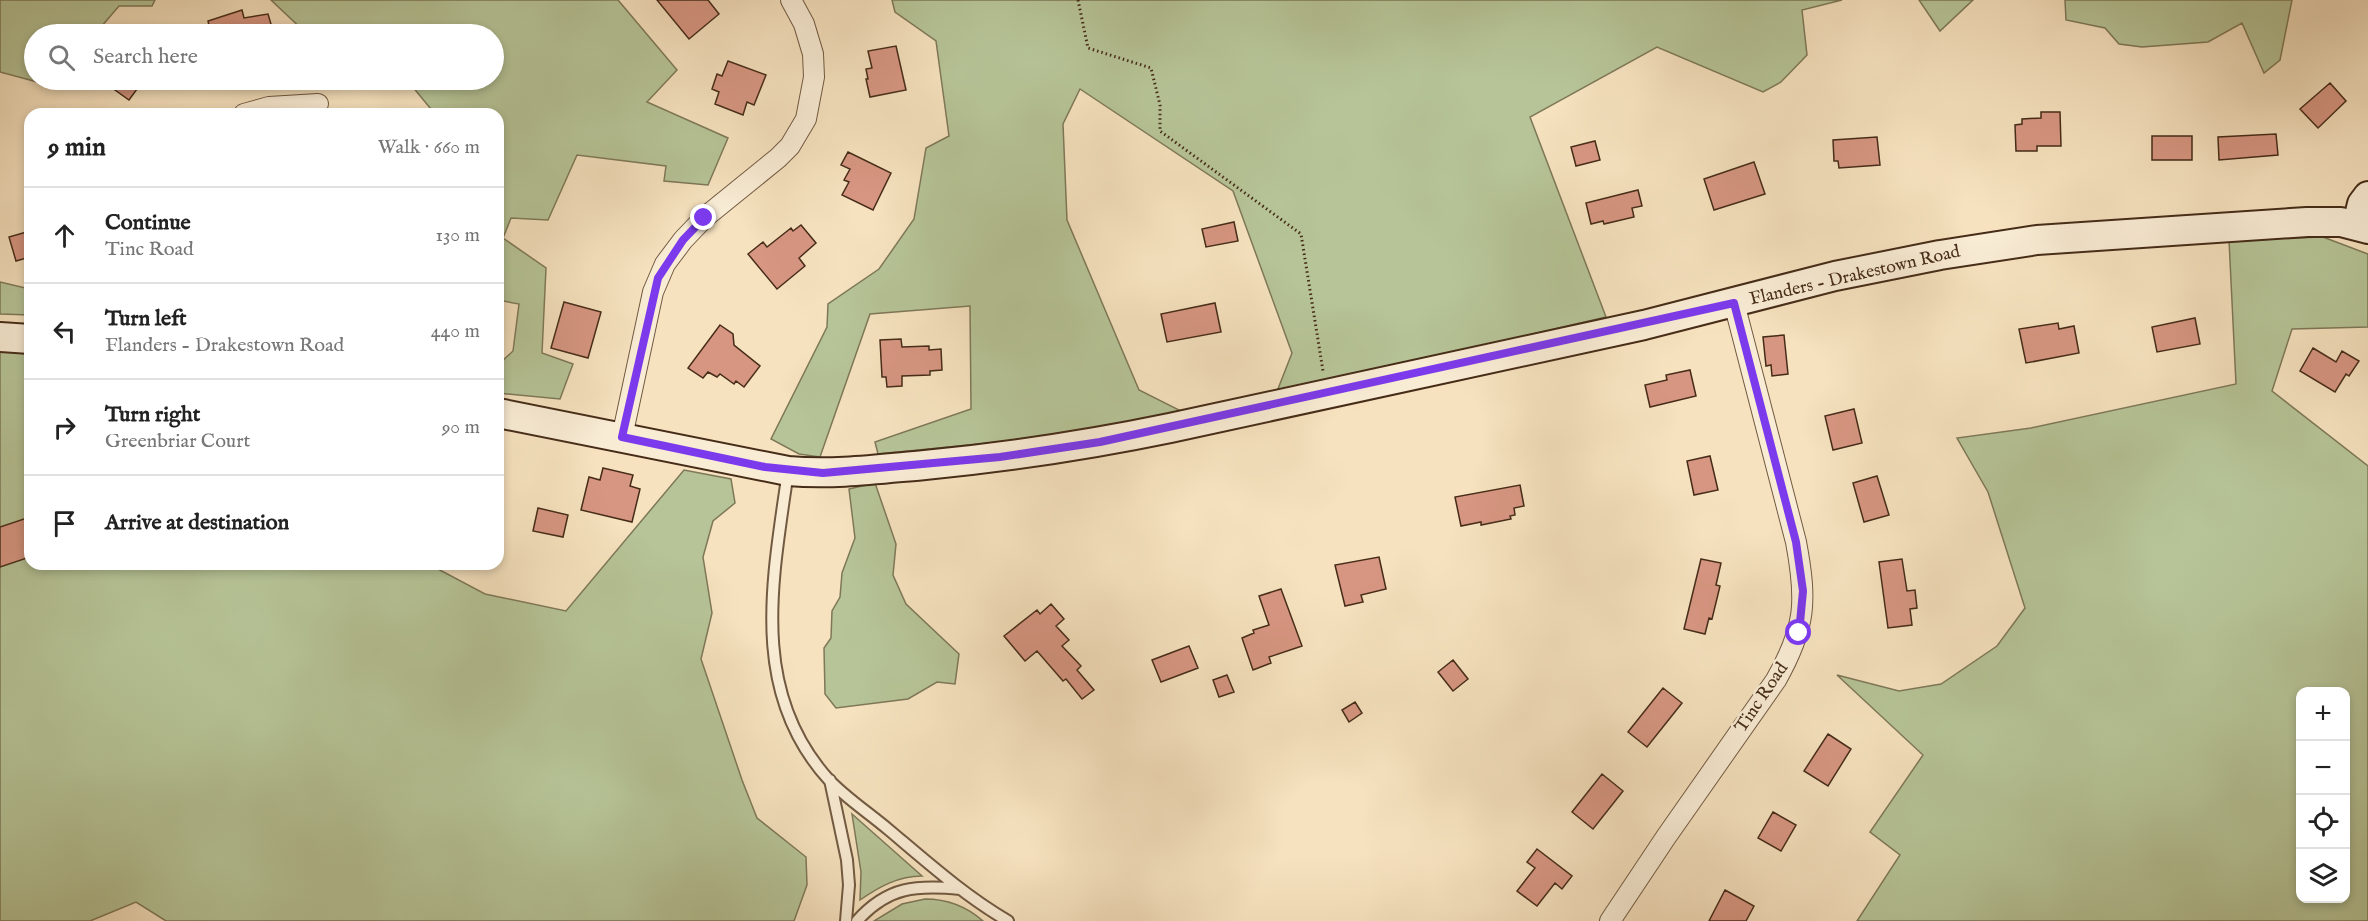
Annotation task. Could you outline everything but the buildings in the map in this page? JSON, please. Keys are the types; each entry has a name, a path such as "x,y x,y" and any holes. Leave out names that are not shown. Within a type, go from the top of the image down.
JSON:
{"street":[{"path":"622,437 653,292 665,264 704,218 790,146 806,119 814,77 813,54 804,24 791,0"},
{"path":"265,108 318,104"},
{"path":"2363,227 2362,204 2368,196"},
{"name":"Flanders - Drakestown Road","path":"504,414 788,471 836,472 1043,452 1327,394 1734,303 1863,270 1940,255 2037,240 2307,222 2334,221 2363,227"},
{"name":"Tinc Road","path":"1610,921 1776,680 1791,654 1802,619 1802,578 1796,542 1734,303"},
{"path":"0,337 24,339"}],"lane":[{"path":"788,471 772,588 772,624 776,675 791,724 799,740 830,780 961,889 1002,919"},
{"path":"830,780 847,860 849,885 846,921"},
{"path":"857,921 879,901 896,892 929,886 961,889"}],"path":[{"path":"1078,0 1088,48 1151,68 1160,105 1160,131 1301,234 1327,394"}],"green space":[{"path":"0,0 155,0 152,6 119,6 104,24 24,24 24,78 0,72"},
{"path":"271,0 618,0 677,70 647,102 728,138 708,185 664,181 666,166 577,155 548,220 511,218 504,236 504,108 430,108 415,90 504,90 504,24 296,24"},
{"path":"892,0 1842,0 1802,10 1807,55 1781,82 1763,92 1657,47 1530,117 1606,317 1276,394 1292,353 1233,191 1080,89 1063,124 1067,220 1139,390 1189,415 999,442 878,454 875,442 971,409 970,306 870,314 820,457 799,454 771,439 827,327 828,304 879,269 914,219 926,148 949,136 936,41 895,12"},
{"path":"1919,0 1973,0 1940,31"},
{"path":"2065,0 2292,0 2280,60 2264,73 2242,23 2208,42 2142,47 2119,44 2105,28 2066,20"},
{"path":"2323,237 2368,254 2368,327 2292,329 2272,391 2368,466 2368,921 1857,921 1900,855 1870,832 1923,755 1837,675 1899,691 1941,684 1997,646 2025,608 1988,492 1957,438 2031,428 2236,384 2229,240"},
{"path":"504,239 546,268 542,353 573,364 560,399 504,394 504,359 513,351 519,304 504,301"},
{"path":"0,282 24,288 24,315 0,314"},
{"path":"0,348 24,349 24,570 440,570 485,594 566,611 684,470 731,479 735,503 713,521 703,557 712,613 701,659 757,818 806,857 807,885 794,921 166,921 136,902 90,921 0,921"},
{"path":"875,483 896,544 893,575 906,604 959,654 955,684 937,682 908,699 836,708 825,694 824,648 831,638 832,611 840,597 842,573 855,538 849,489"},
{"path":"852,814 922,876 913,876 889,883 860,900 861,872"},
{"path":"925,899 956,904 983,921 874,921 902,904"}],"route":[{"path":"704,218 683,240 665,264 658,278 622,437 788,471 823,473 868,470 1043,452 1100,442 1734,303 1796,542 1803,591 1803,612 1799,633"}]}
